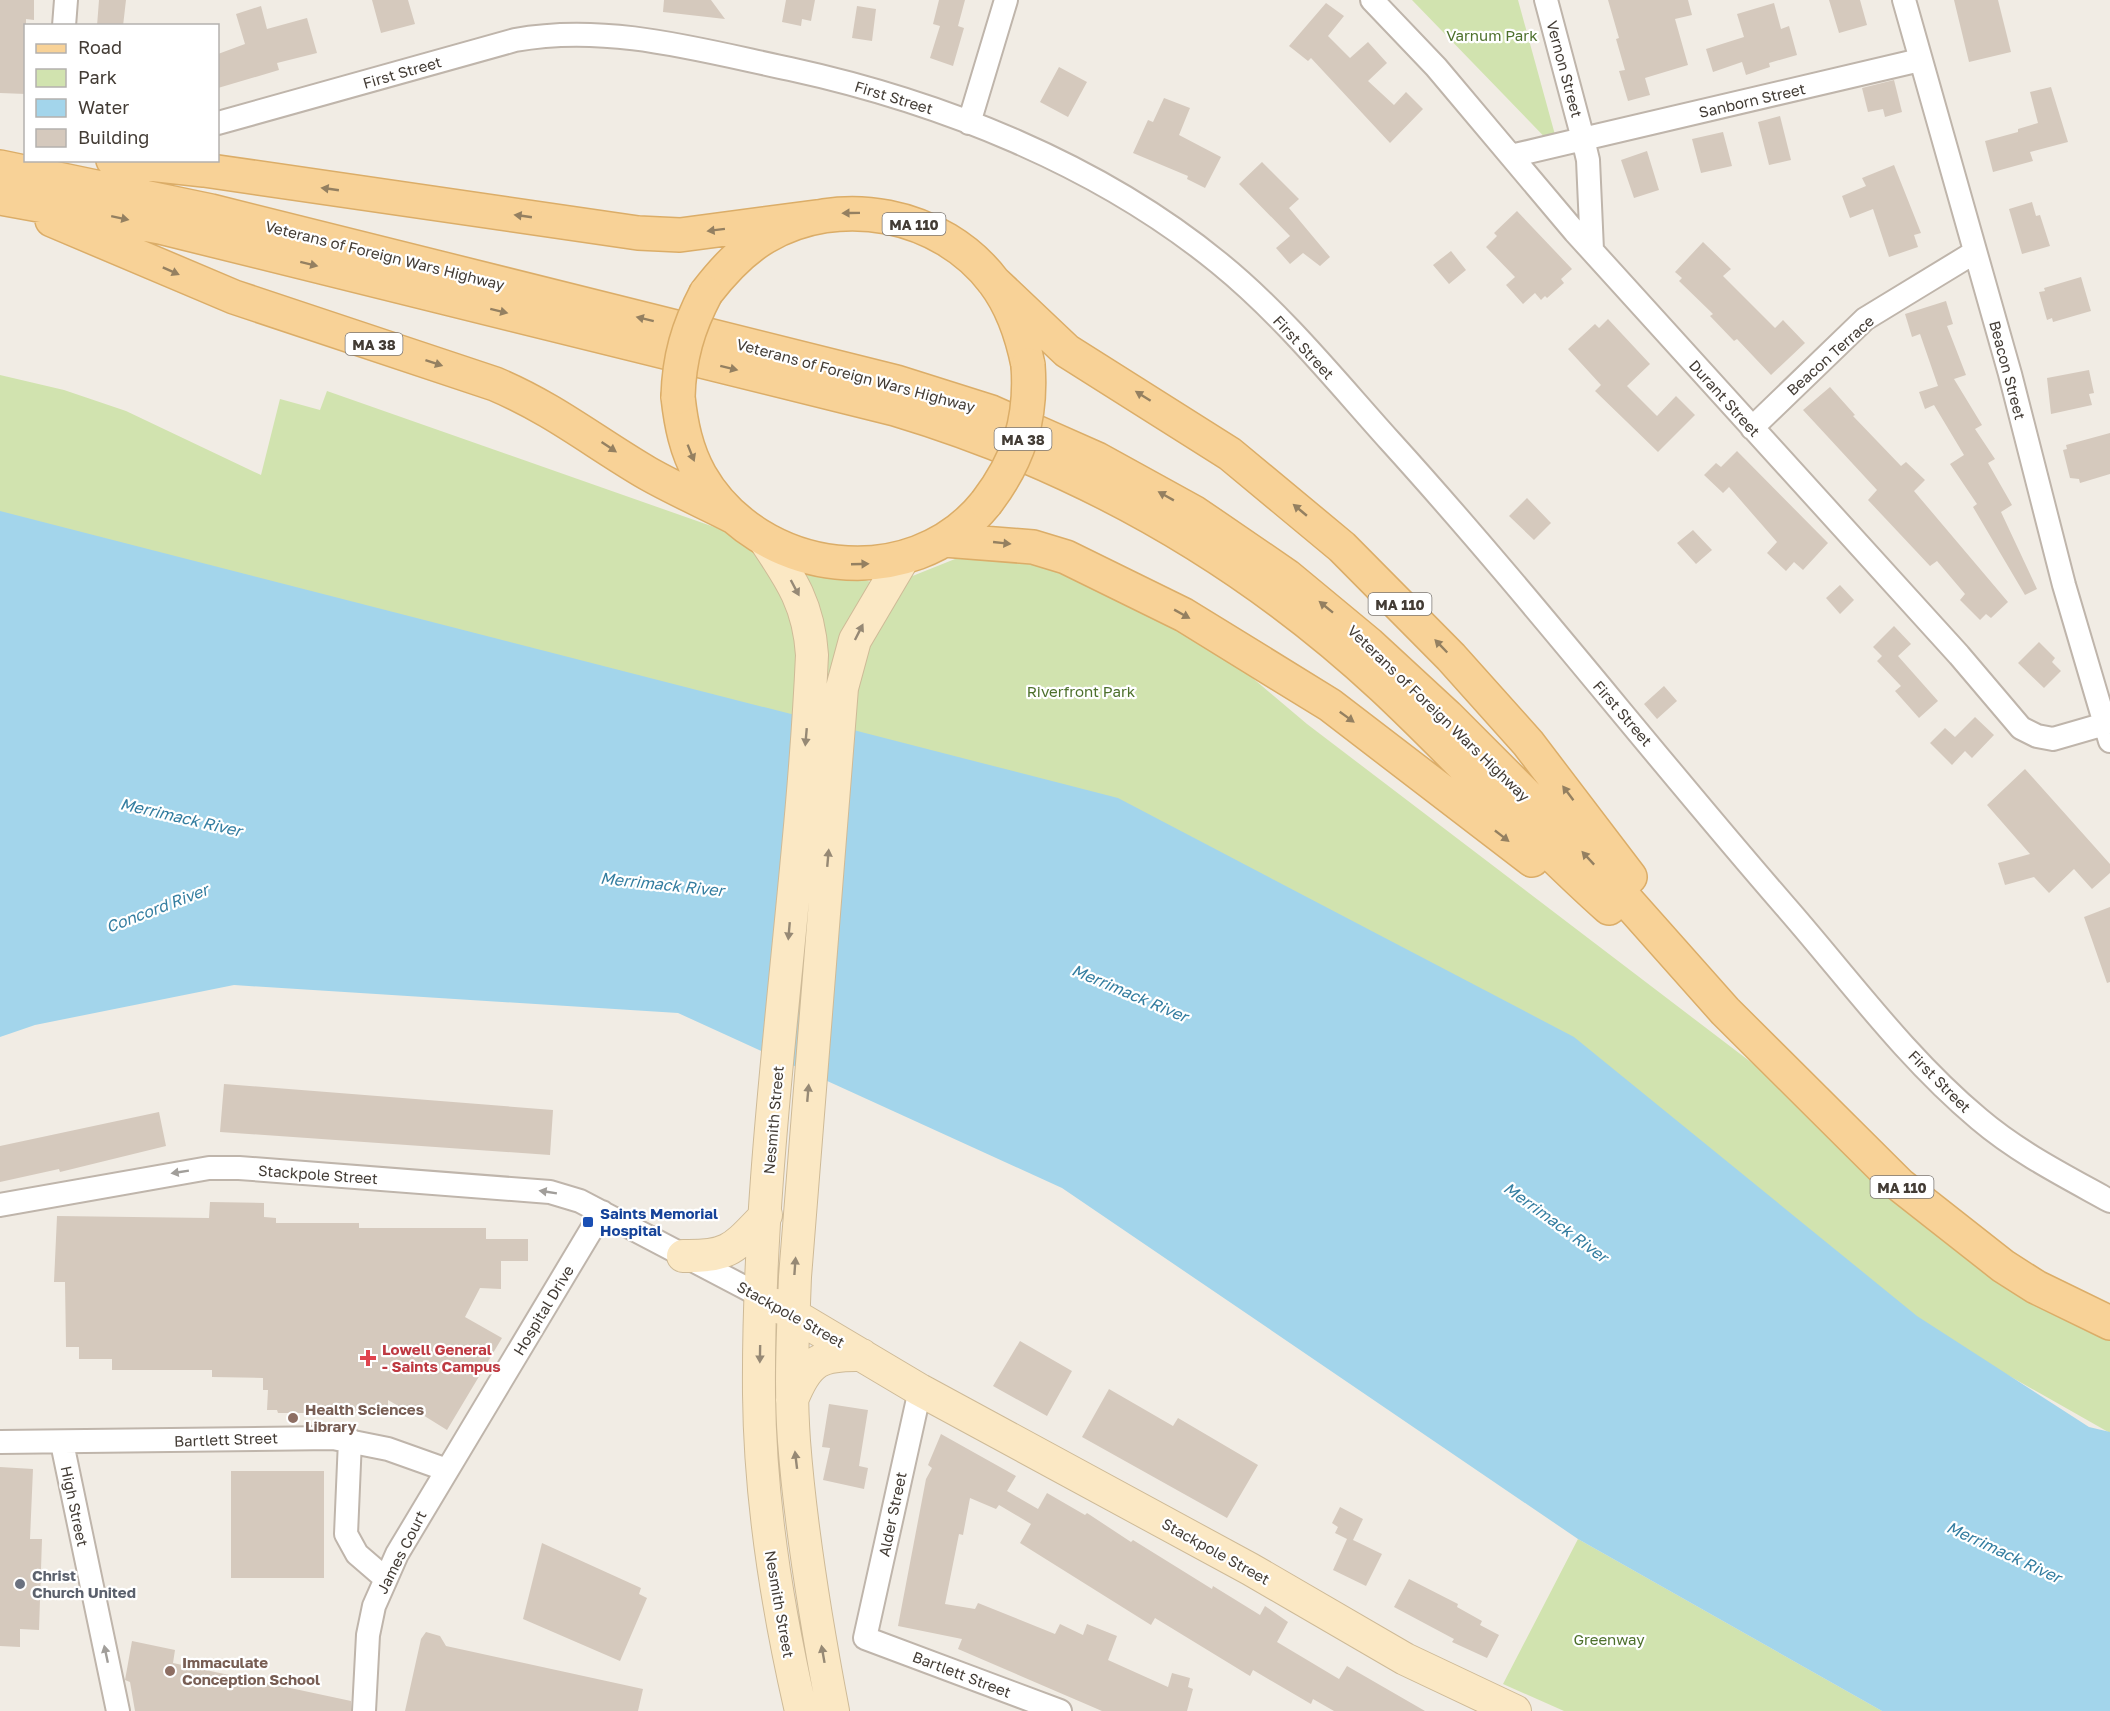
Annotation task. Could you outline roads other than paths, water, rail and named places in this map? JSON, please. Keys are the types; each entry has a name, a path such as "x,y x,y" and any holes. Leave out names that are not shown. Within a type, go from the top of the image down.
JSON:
{"main road":[{"path":"0,154 24,156"},
{"path":"131,162 204,170 638,233 680,235 816,217"},
{"name":"Veterans of Foreign Wars Highway","path":"0,167 211,211 896,382 991,412 1097,459 1194,513 1242,544 1369,644 1447,716 1589,858 1725,1011 1834,1122 1932,1212 1995,1260 2036,1287 2110,1323"},
{"name":"Veterans of Foreign Wars Highway","path":"0,199 104,215 171,230 895,410 973,435 1048,465 1123,501 1212,552 1312,626 1382,687 1575,877 1725,1011"},
{"name":"MA 38","path":"0,199 234,297 495,384 526,397 577,426 646,472 734,517"},
{"name":"MA 110","path":"764,539 734,517 715,497 692,458 681,423 678,369 684,342 706,293 742,253 765,237 816,217 865,213 914,224 958,247 1067,351 1189,426 1272,487 1333,539 1414,618 1490,699 1566,790 1725,1011"},
{"name":"MA 38","path":"944,540 962,527 986,503 1003,481 1024,433 1030,390 1028,365 1016,321 993,281"},
{"path":"764,539 801,556 832,562 863,564 904,557"},
{"name":"Nesmith Street","path":"764,539 796,587 810,631 811,679 766,1215 761,1296 759,1396 766,1520 785,1639 801,1711"},
{"name":"MA 110","path":"904,557 944,540 1033,547 1066,557 1143,592 1233,643 1330,705 1390,749 1725,1011"},
{"path":"834,1711 804,1533 792,1400 803,1152 842,688 855,640 904,557"},
{"path":"683,1256 714,1256 724,1252 736,1245 766,1215"},
{"name":"Stackpole Street","path":"761,1296 920,1390 1250,1569 1405,1659 1515,1711"},
{"path":"792,1400 801,1377 809,1367 836,1354 862,1355"}],"street":[{"path":"64,24 66,0"},
{"path":"969,123 1006,0"},
{"name":"Durant Street","path":"1372,0 1436,67 1592,250 1959,655 2021,728 2037,736 2053,739 2108,732"},
{"name":"Vernon Street","path":"1545,0 1588,160 1592,250"},
{"name":"Beacon Street","path":"1904,0 2010,374 2064,585 2108,732"},
{"name":"First Street","path":"219,123 515,40 552,33 623,37 722,53 840,80 919,102 1029,148 1104,187 1191,243 1248,290 1288,329 1445,501 1651,744 1715,825 1920,1063 1979,1120 2014,1146 2036,1161 2110,1201"},
{"name":"Sanborn Street","path":"1583,139 1920,60"},
{"name":"Vernon Street","path":"1511,156 1583,139"},
{"name":"Beacon Terrace","path":"1752,428 1865,320 1975,252"},
{"name":"Stackpole Street","path":"0,1205 181,1172 238,1167 550,1191 580,1201 761,1296"},
{"name":"Hospital Drive","path":"447,1470 602,1212"},
{"name":"Alder Street","path":"865,1638 920,1390"},
{"name":"Bartlett Street","path":"0,1442 62,1443 294,1437 350,1440 388,1449 447,1470"},
{"path":"350,1440 346,1534 357,1554 386,1579"},
{"name":"High Street","path":"62,1443 118,1711"},
{"name":"James Court","path":"364,1711 369,1635 374,1606 397,1554 447,1470"},
{"name":"Bartlett Street","path":"865,1638 1060,1711"}],"water":[{"path":"0,511 1118,798 1574,1037 1917,1316 2089,1427 2110,1432 2110,1711 1882,1711 1578,1539 1062,1188 678,1013 234,985 35,1025 0,1037"}],"place":[{"name":"Saints Memorial Hospital","path":"588,1222"},
{"name":"Lowell General - Saints Campus","path":"368,1358"},
{"name":"Health Sciences Library","path":"293,1418"},
{"name":"Christ Church United","path":"20,1584"},
{"name":"Immaculate Conception School","path":"170,1671"}],"park label":[{"name":"Varnum Park","path":"1492,35"},
{"name":"Riverfront Park","path":"1081,691"},
{"name":"Greenway","path":"1609,1639"}],"water label":[{"name":"Merrimack River","path":"181,817"},
{"name":"Merrimack River","path":"662,884"},
{"name":"Concord River","path":"157,908"},
{"name":"Merrimack River","path":"1130,993"},
{"name":"Merrimack River","path":"1556,1222"},
{"name":"Merrimack River","path":"2004,1552"}]}
